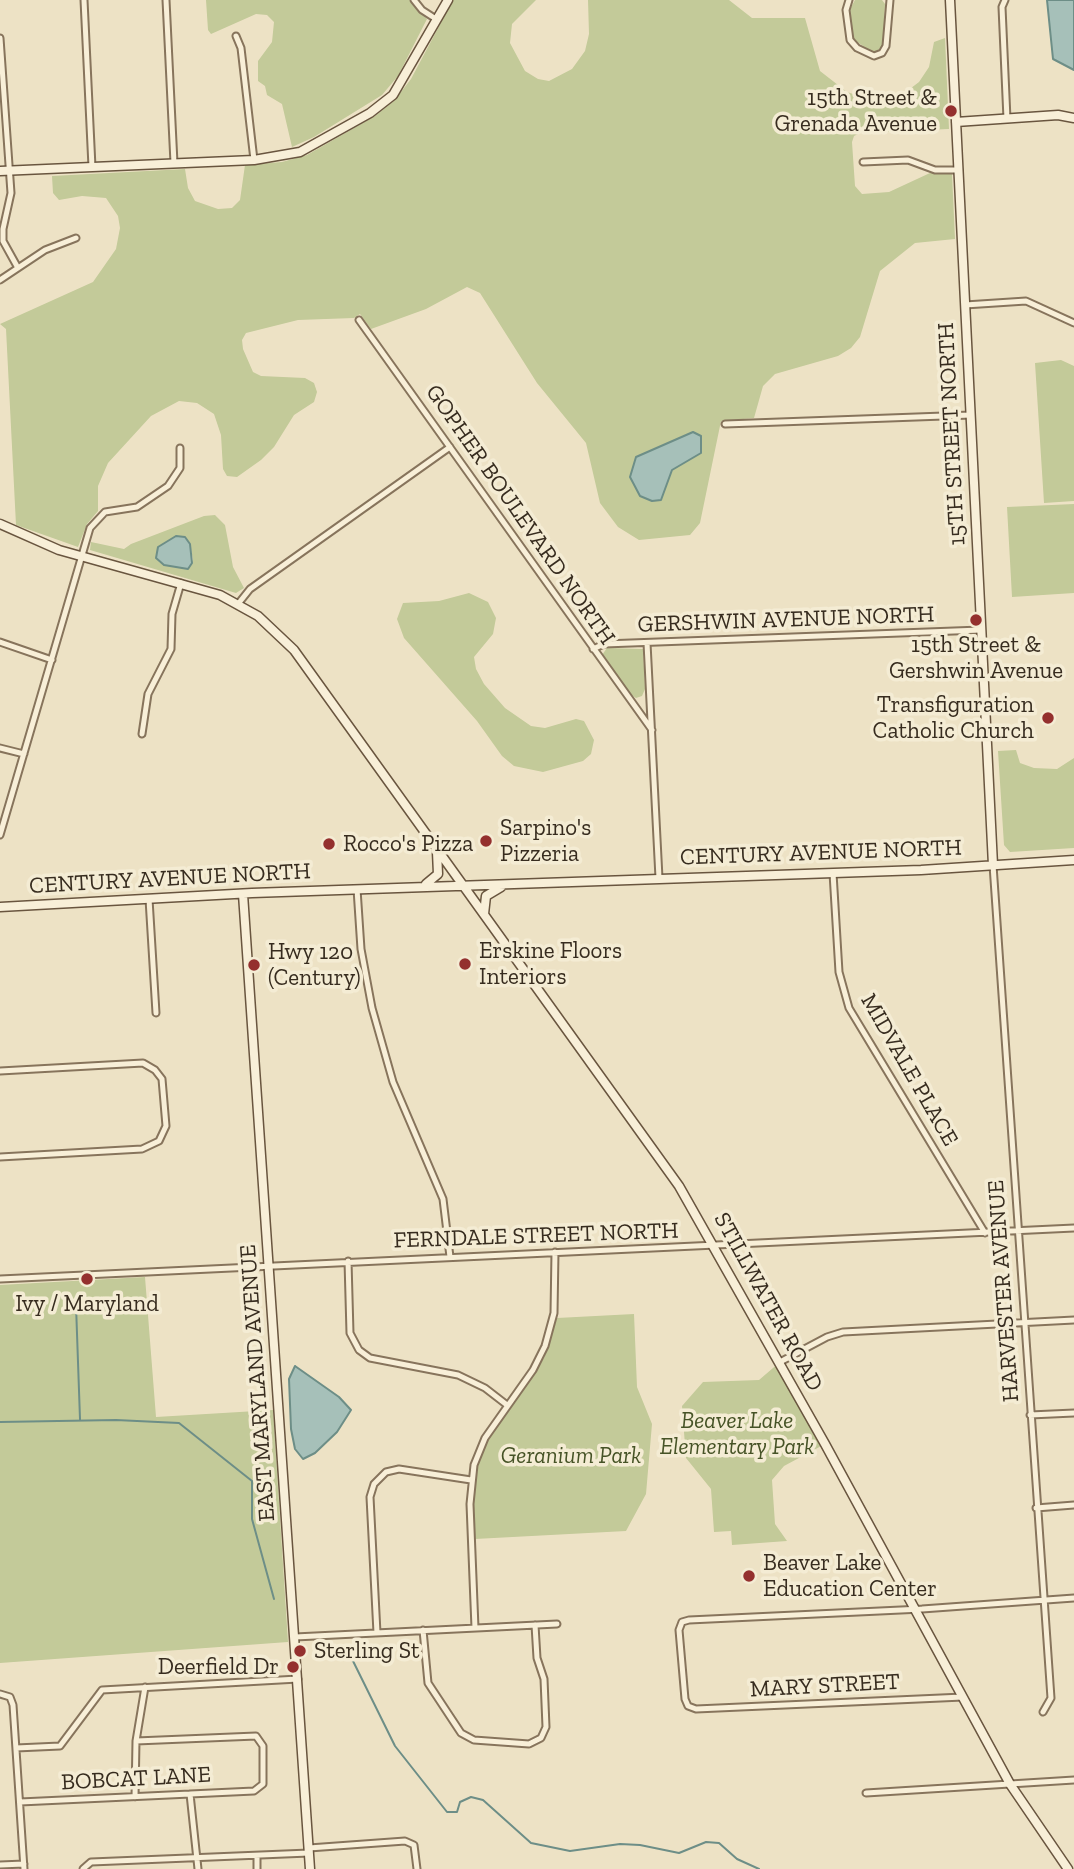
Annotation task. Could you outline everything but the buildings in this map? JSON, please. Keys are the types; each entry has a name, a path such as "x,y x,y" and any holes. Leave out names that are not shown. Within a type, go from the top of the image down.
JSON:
{"street":[{"path":"84,0 92,167"},
{"path":"166,0 174,163"},
{"path":"414,0 422,10 436,19"},
{"path":"5,171 254,160 284,157 306,150 379,108 404,81 448,0"},
{"path":"849,0 846,12 851,42 874,56 884,52 886,46 890,0"},
{"name":"15TH STREET NORTH","path":"950,0 993,865"},
{"path":"1005,0 1002,7 1007,119"},
{"path":"236,36 241,48 254,160"},
{"path":"0,38 5,171 11,201 3,229 3,241 18,268"},
{"path":"956,122 1058,115 1074,118"},
{"path":"863,162 908,160 935,170 959,170"},
{"path":"0,280 45,250 76,238"},
{"path":"965,305 1026,301 1074,323"},
{"name":"GOPHER BOULEVARD NORTH","path":"359,320 652,730"},
{"path":"725,424 971,415"},
{"path":"238,604 250,589 450,447"},
{"path":"0,835 89,530 99,516 112,510 139,506 172,482 180,466 180,448"},
{"name":"STILLWATER ROAD","path":"0,524 36,542 181,583 238,604 268,624 294,650 657,1153 715,1245 1010,1784 1068,1869"},
{"path":"142,734 145,706 171,649 172,614 181,583"},
{"name":"GERSHWIN AVENUE NORTH","path":"593,649 603,645 981,630"},
{"path":"0,642 52,660"},
{"path":"647,643 659,878"},
{"path":"0,748 24,754"},
{"path":"419,887 432,882 438,875 436,849"},
{"name":"CENTURY AVENUE NORTH","path":"0,906 1074,860"},
{"name":"HARVESTER AVENUE","path":"993,865 1051,1698 1043,1712"},
{"name":"MIDVALE PLACE","path":"833,872 839,972 849,1008 985,1233"},
{"path":"485,917 487,895 510,883"},
{"path":"357,890 362,953 375,1021 397,1093 443,1199 450,1257"},
{"name":"EAST MARYLAND AVENUE","path":"243,894 310,1869"},
{"path":"149,899 156,1013"},
{"path":"0,1071 136,1062 149,1066 162,1079 166,1126 159,1141 142,1149 0,1157"},
{"name":"FERNDALE STREET NORTH","path":"0,1279 1074,1228"},
{"path":"475,1628 471,1480 485,1438 533,1370 547,1340 555,1299 555,1252"},
{"path":"348,1261 350,1333 359,1350 370,1357 458,1375 485,1388 507,1405"},
{"path":"780,1362 827,1337 843,1332 1074,1320"},
{"path":"1030,1415 1074,1413"},
{"path":"377,1633 370,1497 377,1478 393,1470 471,1480"},
{"path":"1036,1508 1074,1505"},
{"path":"915,1609 1074,1598"},
{"name":"MARY STREET","path":"915,1609 682,1622 679,1630 685,1699 688,1706 696,1709 963,1697"},
{"path":"295,1637 557,1624"},
{"path":"423,1630 428,1683 461,1733 474,1740 529,1744 541,1738 546,1727 544,1679 537,1658 535,1625"},
{"path":"16,1748 60,1746 102,1690 298,1679"},
{"path":"135,1797 136,1741 145,1687"},
{"path":"0,1694 12,1700 24,1867 0,1866"},
{"name":"BOBCAT LANE","path":"20,1802 254,1791 261,1787 264,1781 263,1746 256,1736 136,1741"},
{"path":"866,1793 1074,1780"},
{"path":"190,1794 198,1869"},
{"path":"83,1869 91,1862 257,1856 405,1841 414,1845 417,1869"},
{"path":"257,1856 257,1869"},
{"path":"141,1860 141,1869"}],"green space":[{"path":"206,0 410,0 427,19 398,76 382,95 314,137 292,147 282,104 267,95 265,86 258,81 258,61 272,42 274,22 267,15 256,14 211,34 208,30"},
{"path":"453,0 536,0 512,24 510,43 525,71 538,79 549,81 572,69 585,51 589,34 588,0 729,0 752,18 805,18 820,71 847,92 881,103 894,101 919,82 929,67 934,42 945,38 949,129 860,133 854,136 852,142 855,186 862,194 889,192 930,173 952,174 955,239 915,243 880,271 860,337 851,348 838,356 775,374 763,386 754,418 721,421 700,523 690,535 639,540 618,527 600,503 586,443 537,383 480,293 467,287 426,309 371,329 360,314 354,318 298,320 246,333 242,340 243,349 253,372 261,376 305,378 314,383 317,392 314,402 294,415 274,447 261,460 237,477 227,476 223,469 221,435 214,414 197,403 179,401 151,416 108,463 98,486 98,511 87,524 78,547 16,525 6,329 0,324 93,282 116,249 120,228 118,216 106,198 82,196 59,200 53,193 52,176 185,169 188,188 195,201 218,209 232,208 240,200 245,165 282,162 307,155 375,116 394,101 411,79"},
{"path":"855,0 882,0 885,4 883,45 878,51 871,51 854,40 849,11"},
{"path":"1061,360 1074,366 1074,501 1044,503 1035,363"},
{"path":"1074,504 1074,593 1012,597 1007,507"},
{"path":"215,515 225,525 233,567 244,588 236,593 90,550 91,542 124,549 204,516","holes":["185,537 190,544 193,560 188,569 159,562 158,547 172,538"]},
{"path":"469,593 488,602 496,618 493,634 474,657 476,669 484,684 505,708 531,726 545,728 576,719 584,721 594,740 591,754 583,761 543,772 514,766 502,756 477,721 404,638 397,619 403,603 439,601"},
{"path":"607,648 643,649 645,689 642,696 636,698 630,694 602,655"},
{"path":"1016,750 1020,763 1034,768 1057,769 1074,758 1074,848 1010,852 1004,845 998,751"},
{"path":"145,1277 156,1417 273,1410 288,1642 0,1663 0,1285"},
{"name":"Geranium Park","path":"634,1314 637,1387 652,1424 646,1494 626,1531 475,1539 473,1481 487,1439 544,1358 557,1318"},
{"name":"Beaver Lake Elementary Park","path":"780,1362 825,1444 784,1466 772,1480 775,1524 787,1541 732,1545 731,1531 714,1532 711,1489 686,1458 682,1406 703,1382 759,1380"}],"water":[{"path":"1047,0 1074,0 1074,70 1053,59"},
{"path":"693,432 701,436 701,453 672,470 661,500 652,501 640,496 630,477 636,457"},
{"path":"176,536 185,537 190,544 192,563 188,569 164,565 156,558 158,547"},
{"path":"295,1366 339,1397 351,1410 337,1432 315,1453 303,1459 295,1449 291,1429 289,1379"}],"waterway":[{"path":"76,1305 80,1419"},
{"path":"0,1422 116,1420 179,1423 252,1481 252,1519 274,1599"},
{"path":"338,1649 353,1661 395,1746 447,1812 457,1812 460,1802 471,1797 483,1800 531,1843 570,1851 620,1844 679,1853 706,1842 719,1843 737,1859 759,1869"}],"place":[{"name":"15th Street & Grenada Avenue","path":"951,111"},
{"name":"15th Street & Gershwin Avenue","path":"976,620"},
{"name":"Transfiguration Catholic Church","path":"1048,718"},
{"name":"Sarpino's Pizzeria","path":"486,841"},
{"name":"Rocco's Pizza","path":"329,844"},
{"name":"Erskine Floors Interiors","path":"465,964"},
{"name":"Hwy 120 (Century)","path":"254,965"},
{"name":"Ivy / Maryland","path":"87,1279"},
{"name":"Beaver Lake Education Center","path":"749,1576"},
{"name":"Sterling St","path":"300,1651"},
{"name":"Deerfield Dr","path":"293,1667"}]}
